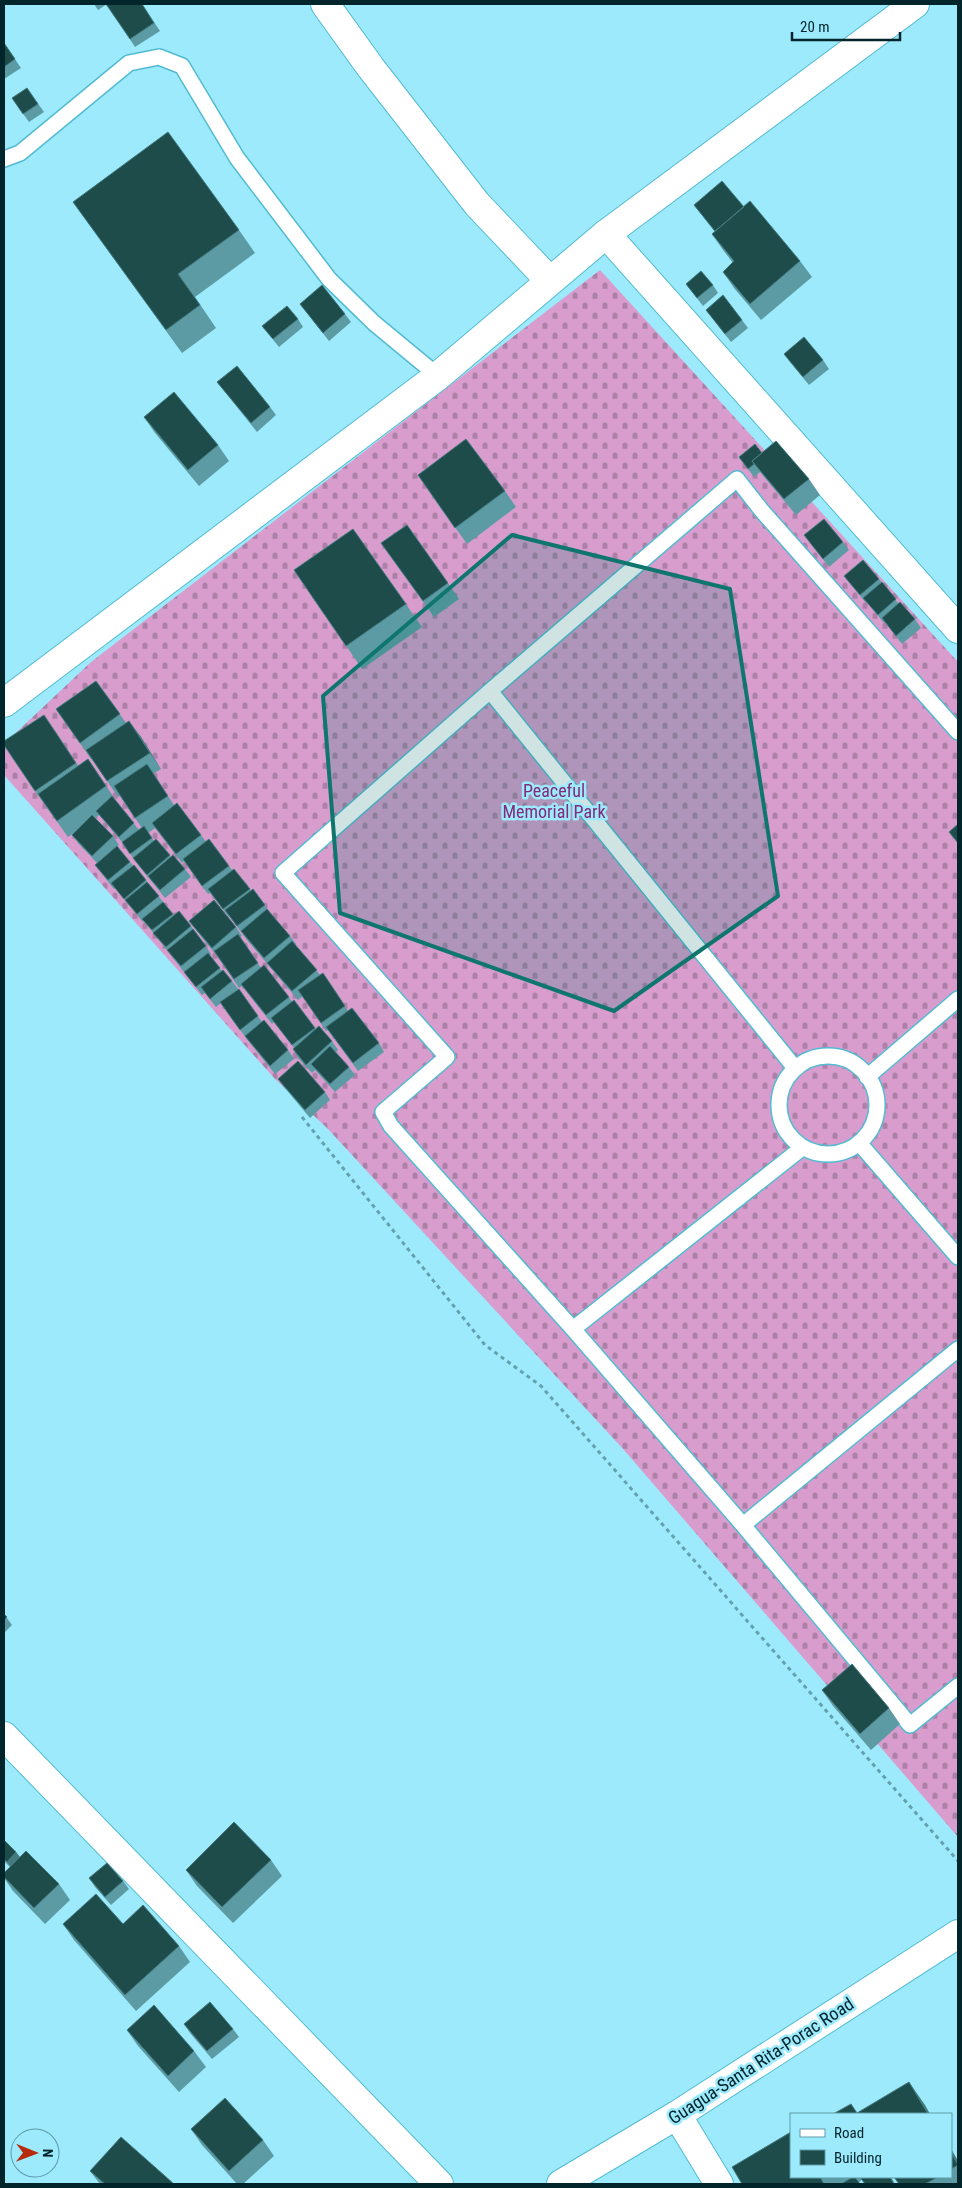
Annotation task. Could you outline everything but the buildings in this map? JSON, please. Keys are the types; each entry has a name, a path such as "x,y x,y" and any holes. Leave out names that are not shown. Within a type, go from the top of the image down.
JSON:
{"street":[{"path":"325,4 371,68 477,204 549,280"},
{"path":"4,703 438,376 549,280 606,234 914,4"},
{"path":"606,234 958,629"},
{"path":"4,1736 438,2184"},
{"name":"Guagua-Santa Rita-Porac Road","path":"560,2184 677,2115 958,1934"},
{"path":"677,2115 720,2184"}],"lane":[{"path":"4,159 20,153 129,63 158,57 182,66 237,158 329,279 374,323 438,376"},
{"path":"958,732 762,511 737,479 490,691 283,873 447,1057 383,1112 391,1126 573,1330 743,1525 910,1725 958,1686"},
{"path":"490,691 795,1068"},
{"path":"868,1077 958,999"},
{"path":"834,1055 845,1058 860,1067 868,1077 874,1086 878,1106 874,1123 860,1144 838,1154 818,1154 802,1148 794,1142 784,1128 780,1115 779,1098 784,1082 795,1068 816,1057 834,1055"},
{"path":"860,1144 958,1257"},
{"path":"573,1330 802,1148"},
{"path":"743,1525 958,1349"}],"path":[{"path":"302,1117 485,1345 541,1386 958,1861"}],"highlighted area":[{"path":"512,535 730,589 778,896 614,1011 340,913 323,696"}],"green space":[{"name":"Peaceful Memorial Park","path":"600,270 958,662 958,1837 624,1450 328,1129 275,1079 4,775 4,744 91,662"}]}
